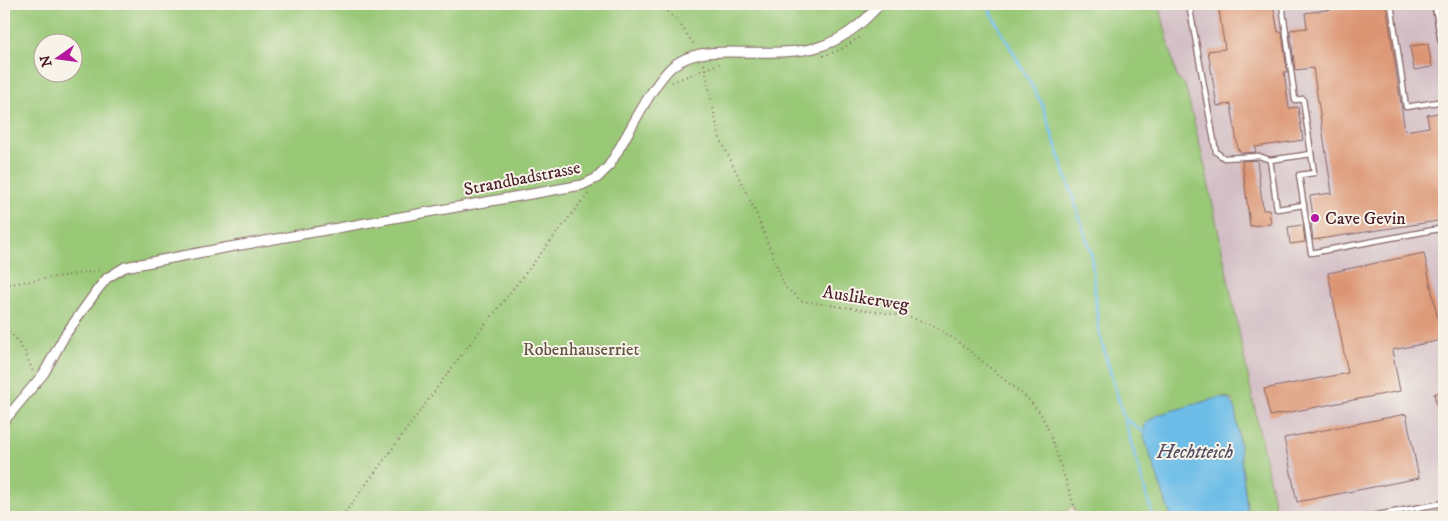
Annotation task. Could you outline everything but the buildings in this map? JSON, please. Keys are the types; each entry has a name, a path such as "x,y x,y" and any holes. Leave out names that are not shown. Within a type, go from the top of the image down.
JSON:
{"street":[{"name":"Strandbadstrasse","path":"4,421 35,384 98,289 107,278 125,267 582,185 597,178 611,162 667,72 682,60 699,53 790,52 821,48 848,35 880,4"},
{"path":"1438,4 1444,40"}],"lane":[{"path":"1189,4 1216,152 1224,158 1259,156 1270,160 1311,154"},
{"path":"1282,4 1295,100 1303,99 1314,173 1300,175 1311,253 1444,228"},
{"path":"1391,4 1406,108 1444,102"},
{"path":"1270,160 1277,209 1304,206"},
{"path":"1366,517 1444,503"}],"path":[{"path":"661,4 682,27 699,53"},
{"name":"Auslikerweg","path":"668,85 706,67 719,136 756,213 784,287 796,298 809,302 906,316 930,324 956,340 1027,398 1041,414 1049,431 1078,517"},
{"path":"342,517 465,350 586,200 597,178"},
{"path":"4,285 105,270"},
{"path":"4,323 28,358 35,384"}],"shaded area":[{"path":"1159,4 1438,4 1444,40 1444,517 1277,517 1205,167 1185,85 1177,78"}],"green space":[{"name":"Robenhauserriet","path":"4,4 1159,4 1177,78 1185,85 1205,167 1277,517 1248,517 1235,408 1233,401 1226,397 1157,415 1145,424 1144,437 1171,517 1078,517 1073,506 1060,517 4,517"}],"water":[{"name":"Hechtteich","path":"1220,397 1229,399 1235,408 1248,517 1171,517 1144,437 1145,424 1157,415"}],"waterway":[{"path":"986,4 1042,104 1091,252 1099,333 1153,517"},
{"path":"1125,419 1144,432"}],"place":[{"name":"Cave Gevin","path":"1315,218"}]}
